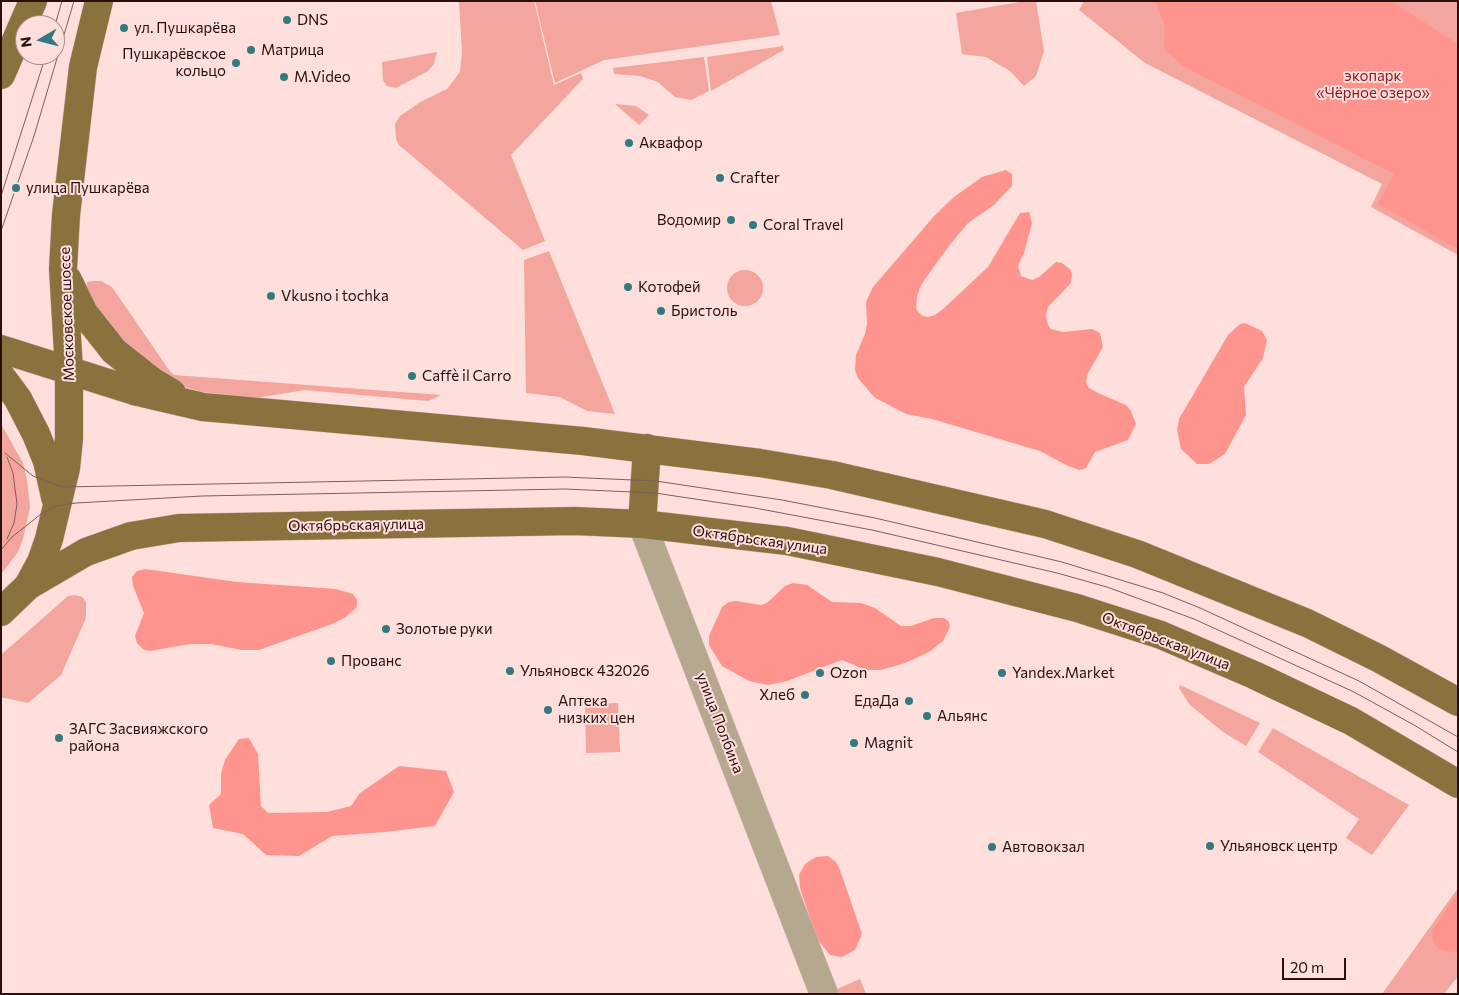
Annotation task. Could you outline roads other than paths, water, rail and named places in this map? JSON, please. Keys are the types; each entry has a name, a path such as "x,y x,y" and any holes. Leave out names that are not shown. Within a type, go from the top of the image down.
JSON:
{"main road":[{"path":"1,75 33,1"},
{"name":"Московское шоссе","path":"1,612 28,586 49,539 68,452 69,370 63,269 66,215 83,67 99,1"},
{"path":"63,269 84,313 114,351 152,381 203,407"},
{"path":"1,349 134,391 203,407 647,448 760,463 832,475 1054,527 1137,554 1307,623 1378,658 1458,702"},
{"path":"1,376 18,399 36,434 54,485 56,506"},
{"name":"улица Полбина","path":"642,524 647,448"},
{"name":"Октябрьская улица","path":"28,586 86,552 131,536 178,528 575,521 642,524 787,541 938,572 1118,620 1254,675 1351,721 1458,784"}],"street":[{"name":"улица Полбина","path":"642,524 824,994"}],"tram line":[{"path":"58,15 62,1"},
{"path":"1,231 34,136 74,1"},
{"path":"1,196 43,65"},
{"path":"5,453 33,476 62,487 564,477 656,481 782,500 875,518 1062,562 1163,593 1359,681 1458,737"},
{"path":"7,457 13,473 17,504 14,523 7,539"},
{"path":"1,550 12,537 41,514 56,506 76,503 202,496 565,489 655,493 755,508 872,530 1057,573 1107,587 1194,619 1354,692 1458,752"}],"place":[{"name":"DNS","path":"287,20"},
{"name":"ул. Пушкарёва","path":"124,28"},
{"name":"Матрица","path":"251,50"},
{"name":"Пушкарёвское кольцо","path":"236,63"},
{"name":"M.Video","path":"284,77"},
{"name":"Аквафор","path":"629,143"},
{"name":"Crafter","path":"720,178"},
{"name":"улица Пушкарёва","path":"16,188"},
{"name":"Водомир","path":"731,220"},
{"name":"Coral Travel","path":"753,225"},
{"name":"Котофей","path":"628,287"},
{"name":"Vkusno i tochka","path":"271,296"},
{"name":"Бристоль","path":"661,311"},
{"name":"Caffè il Carro","path":"412,376"},
{"name":"Золотые руки","path":"386,629"},
{"name":"Прованс","path":"331,661"},
{"name":"Ульяновск 432026","path":"510,671"},
{"name":"Ozon","path":"820,673"},
{"name":"Yandex.Market","path":"1002,673"},
{"name":"Хлеб","path":"805,695"},
{"name":"ЕдаДа","path":"909,701"},
{"name":"Аптека низких цен","path":"548,710"},
{"name":"Альянс","path":"927,716"},
{"name":"ЗАГС Засвияжского района","path":"59,738"},
{"name":"Magnit","path":"854,743"},
{"name":"Ульяновск центр","path":"1210,846"},
{"name":"Автовокзал","path":"992,847"}],"park label":[{"name":"экопарк «Чёрное озеро»","path":"1373,84"}]}
